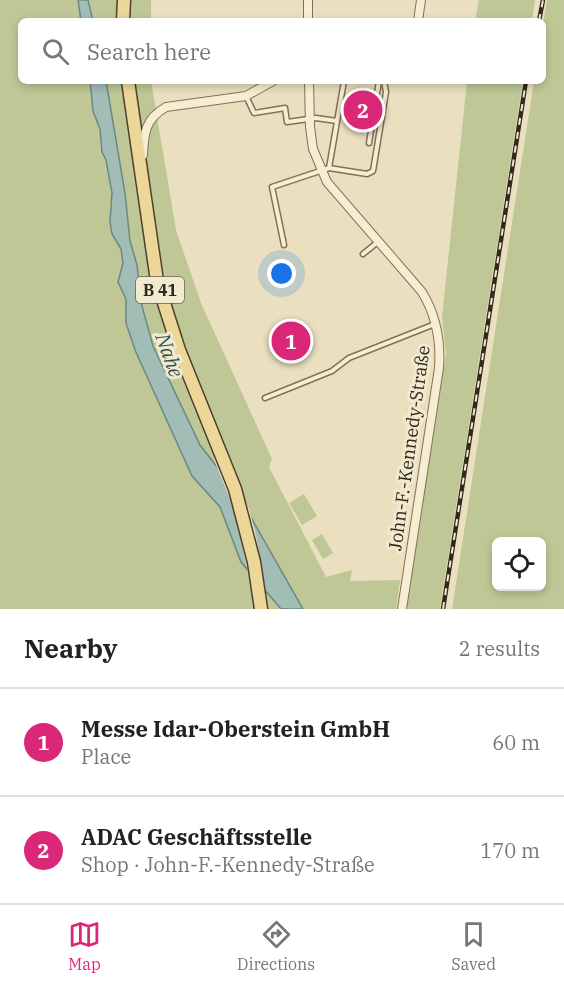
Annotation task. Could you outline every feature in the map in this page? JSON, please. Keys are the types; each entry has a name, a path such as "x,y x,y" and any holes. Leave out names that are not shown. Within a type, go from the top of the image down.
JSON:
{"main road":[{"path":"123,18 124,0"},
{"name":"B 41","path":"128,84 157,281 178,350 214,435 242,511 261,606"}],"street":[{"path":"308,0 308,18"},
{"path":"418,18 421,0"},
{"path":"143,189 144,138 148,123 156,112 166,107 246,96 268,84"},
{"name":"John-F.-Kennedy-Straße","path":"309,84 314,149 337,194 422,292 429,303 436,324 440,352 439,368 402,609"}],"lane":[{"path":"326,170 343,84"},
{"path":"369,143 379,84"},
{"path":"284,245 272,187 326,170 367,174 373,171 386,92 385,84"},
{"path":"246,96 254,113 285,108 287,122 310,118 337,121"},
{"path":"363,254 379,241"},
{"path":"265,398 332,371 349,358 436,324"}],"green space":[{"path":"0,0 78,0 81,18 18,18 18,84 90,84 93,111 100,129 102,152 106,160 112,193 110,222 112,234 121,249 123,263 118,282 126,300 126,324 135,350 192,476 220,507 241,562 281,609 0,609"},
{"path":"88,0 151,0 151,18 92,18"},
{"path":"479,0 535,0 532,18 476,18"},
{"path":"547,0 564,0 564,609 452,609 534,84 546,84 546,18 544,18"},
{"path":"107,84 152,84 176,230 201,303 272,459 269,467 326,577 352,570 350,581 400,580 396,609 303,609 236,491 200,445 153,346 142,306 137,265 130,241 125,193"},
{"path":"467,84 523,84 440,609 406,609 446,354 442,317"},
{"path":"304,494 317,516 302,525 289,503"},
{"path":"322,534 333,553 323,559 312,540"}],"water":[{"path":"78,0 88,0 92,18 81,18"},
{"path":"90,84 107,84 125,193 130,241 137,265 142,306 153,346 200,445 236,491 303,609 281,609 241,562 220,507 192,476 135,350 126,323 126,299 118,282 123,263 121,249 112,234 110,222 112,193 106,160 102,152 100,129 93,111"}],"pier":[{"path":"213,457 238,489 249,509 266,594 249,576 233,507"}],"railway":[{"path":"540,18 543,0"},
{"path":"443,609 526,84"}],"place":[{"name":"ADAC Geschäftsstelle","path":"363,110"},
{"name":"Messe Idar-Oberstein GmbH","path":"291,341"}],"water label":[{"name":"Nahe","path":"170,355"}]}
